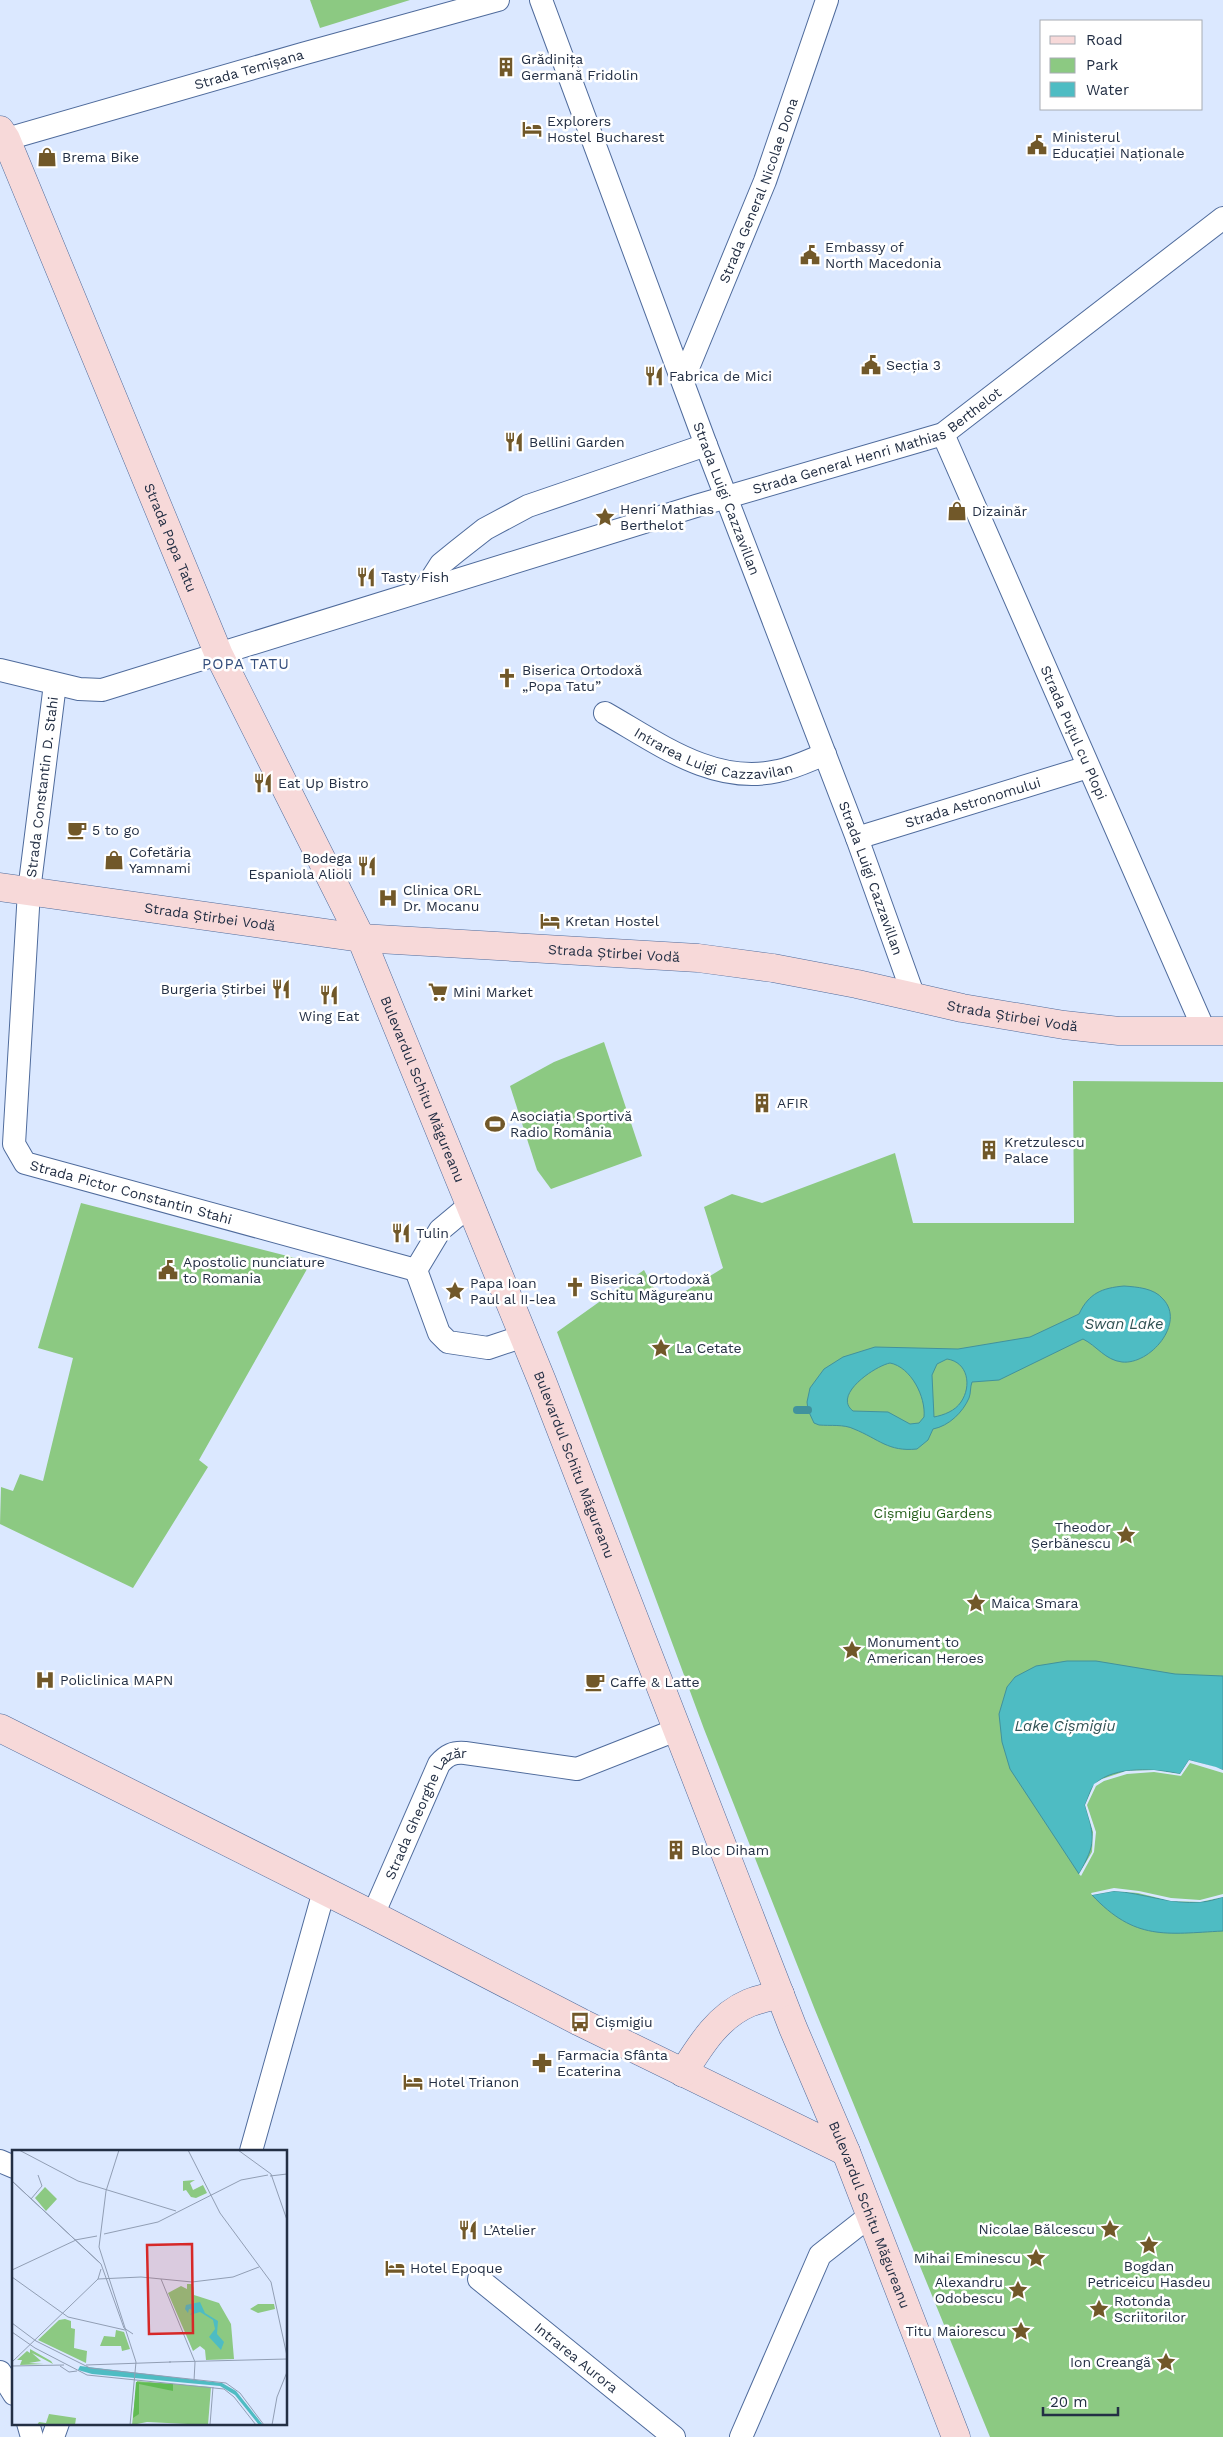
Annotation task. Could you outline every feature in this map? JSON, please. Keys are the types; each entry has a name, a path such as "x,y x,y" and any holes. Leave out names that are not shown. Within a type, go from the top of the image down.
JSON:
{"main road":[{"name":"Strada Popa Tatu","path":"2,137 219,655 361,938"},
{"name":"Strada Știrbei Vodă","path":"0,887 361,938 698,958 773,968 982,1012 1064,1025 1118,1031 1214,1031"},
{"name":"Bulevardul Schitu Măgureanu","path":"361,938 524,1336 676,1730 780,1994 871,2215 956,2437"},
{"path":"0,1728 683,2073 846,2152"},
{"path":"683,2073 701,2044 718,2024 750,2002 780,1994"}],"street":[{"name":"Strada Temișana","path":"2,137 498,0"},
{"name":"Strada Luigi Cazzavillan","path":"541,0 706,445 857,838 914,997"},
{"name":"Strada General Nicolae Dona","path":"683,380 765,180 827,0"},
{"name":"Strada General Henri Mathias Berthelot","path":"0,670 79,689 102,690 726,497 943,434 1223,218"},
{"name":"Strada Puțul cu Plopi","path":"943,434 1088,768 1214,1031"},
{"path":"425,589 441,564 457,551 485,529 528,506 706,445"},
{"name":"Strada Constantin D. Stahi","path":"30,891 55,684"},
{"name":"Intrarea Luigi Cazzavilan","path":"605,713 694,762 724,772 743,775 780,771 825,754"},
{"name":"Strada Astronomului","path":"857,838 1088,768"},
{"name":"Strada Pictor Constantin Stahi","path":"30,891 14,1144 25,1163 416,1270"},
{"path":"470,1205 440,1230 416,1270 439,1333 448,1342 488,1348 524,1336"},
{"name":"Strada Gheorghe Lazăr","path":"373,1915 439,1764 446,1756 456,1752 578,1769 676,1730"},
{"path":"251,2150 324,1891"},
{"path":"0,2161 12,2166"},
{"path":"741,2437 820,2255 871,2215"},
{"name":"Intrarea Aurora","path":"479,2280 674,2437"},
{"path":"0,2372 12,2391"},
{"path":"28,2424 32,2437"},
{"path":"53,2437 58,2424"}],"green space":[{"path":"310,0 410,0 320,28"},
{"path":"604,1042 642,1156 551,1189 537,1170 510,1086 554,1062"},
{"name":"Cișmigiu Gardens","path":"1073,1081 1223,1082 1223,2437 990,2437 815,2010 704,1729 557,1332 644,1270 663,1305 723,1268 704,1207 732,1194 762,1203 895,1153 913,1223 1074,1223"},
{"path":"81,1203 311,1262 199,1460 208,1467 133,1588 0,1524 1,1487 13,1491 20,1474 43,1481 73,1358 38,1348"}],"water":[{"name":"Swan Lake","path":"1116,1287 1134,1287 1155,1292 1163,1299 1169,1309 1168,1330 1162,1341 1153,1350 1133,1361 1122,1362 1111,1359 1083,1339 999,1380 972,1382 969,1398 959,1413 950,1422 933,1429 928,1440 917,1449 891,1447 850,1427 819,1425 814,1423 808,1410 807,1402 810,1388 824,1369 843,1357 875,1347 958,1349 1030,1337 1079,1314 1092,1296 1103,1290","holes":["947,1359 954,1361 964,1370 967,1382 966,1389 961,1402 956,1408 934,1417 932,1375 937,1364","890,1363 904,1370 911,1377 920,1392 924,1417 919,1423 910,1424 888,1412 853,1411 848,1404 848,1397 858,1382 866,1375"]},
{"name":"Lake Cișmigiu","path":"1067,1661 1096,1661 1175,1674 1223,1676 1223,1770 1189,1760 1180,1774 1136,1770 1124,1771 1103,1778 1093,1786 1085,1805 1091,1825 1092,1840 1089,1855 1079,1874 1010,1769 1002,1742 999,1714 1007,1687 1015,1677 1036,1666"},
{"path":"1114,1891 1179,1902 1206,1902 1223,1897 1223,1931 1168,1933 1137,1927 1108,1910 1092,1895"}],"pier":[{"path":"1189,1760 1216,1767 1223,1770 1223,1773 1190,1763 1181,1776 1154,1772 1127,1774 1104,1781 1096,1786 1087,1805 1096,1832 1094,1852 1081,1876 1079,1874 1092,1852 1093,1832 1085,1805 1094,1784 1102,1779 1126,1771 1154,1770 1180,1774"},
{"path":"1114,1888 1171,1898 1200,1900 1223,1894 1223,1897 1200,1902 1171,1901 1138,1893 1114,1891 1092,1895 1091,1893"}],"waterway":[{"path":"797,1410 808,1410"}],"place":[{"name":"Grădinița Germană Fridolin","path":"506,67"},
{"name":"Explorers Hostel Bucharest","path":"532,129"},
{"name":"Ministerul Educației Naționale","path":"1037,145"},
{"name":"Brema Bike","path":"47,157"},
{"name":"Embassy of North Macedonia","path":"810,255"},
{"name":"Secția 3","path":"871,365"},
{"name":"Fabrica de Mici","path":"654,376"},
{"name":"Bellini Garden","path":"514,442"},
{"name":"Dizainăr","path":"957,511"},
{"name":"Henri Mathias Berthelot","path":"605,517"},
{"name":"Tasty Fish","path":"366,577"},
{"name":"Biserica Ortodoxă „Popa Tatu”","path":"507,678"},
{"name":"Eat Up Bistro","path":"263,783"},
{"name":"5 to go","path":"77,830"},
{"name":"Cofetăria Yamnami","path":"114,860"},
{"name":"Bodega Espaniola Alioli","path":"367,866"},
{"name":"Clinica ORL Dr. Mocanu","path":"388,898"},
{"name":"Kretan Hostel","path":"550,921"},
{"name":"Burgeria Știrbei","path":"281,989"},
{"name":"Mini Market","path":"438,992"},
{"name":"Wing Eat","path":"329,995"},
{"name":"AFIR","path":"762,1103"},
{"name":"Asociația Sportivă Radio România","path":"495,1124"},
{"name":"Kretzulescu Palace","path":"989,1150"},
{"name":"Tulin","path":"401,1233"},
{"name":"Apostolic nunciature to Romania","path":"168,1270"},
{"name":"Biserica Ortodoxă Schitu Măgureanu","path":"575,1287"},
{"name":"Papa Ioan Paul al II-lea","path":"455,1291"},
{"name":"La Cetate","path":"661,1348"},
{"name":"Theodor Șerbănescu","path":"1126,1535"},
{"name":"Maica Smara","path":"976,1603"},
{"name":"Monument to American Heroes","path":"852,1650"},
{"name":"Policlinica MAPN","path":"45,1680"},
{"name":"Caffe & Latte","path":"595,1682"},
{"name":"Bloc Diham","path":"676,1850"},
{"name":"Cișmigiu","path":"580,2022"},
{"name":"Farmacia Sfânta Ecaterina","path":"542,2063"},
{"name":"Hotel Trianon","path":"413,2082"},
{"name":"Nicolae Bălcescu","path":"1110,2229"},
{"name":"L’Atelier","path":"468,2230"},
{"name":"Bogdan Petriceicu Hasdeu","path":"1149,2245"},
{"name":"Mihai Eminescu","path":"1036,2258"},
{"name":"Hotel Epoque","path":"395,2268"},
{"name":"Alexandru Odobescu","path":"1018,2290"},
{"name":"Rotonda Scriitorilor","path":"1099,2309"},
{"name":"Titu Maiorescu","path":"1021,2331"},
{"name":"Ion Creangă","path":"1166,2362"}],"district":[{"name":"POPA TATU","path":"246,664"}]}
